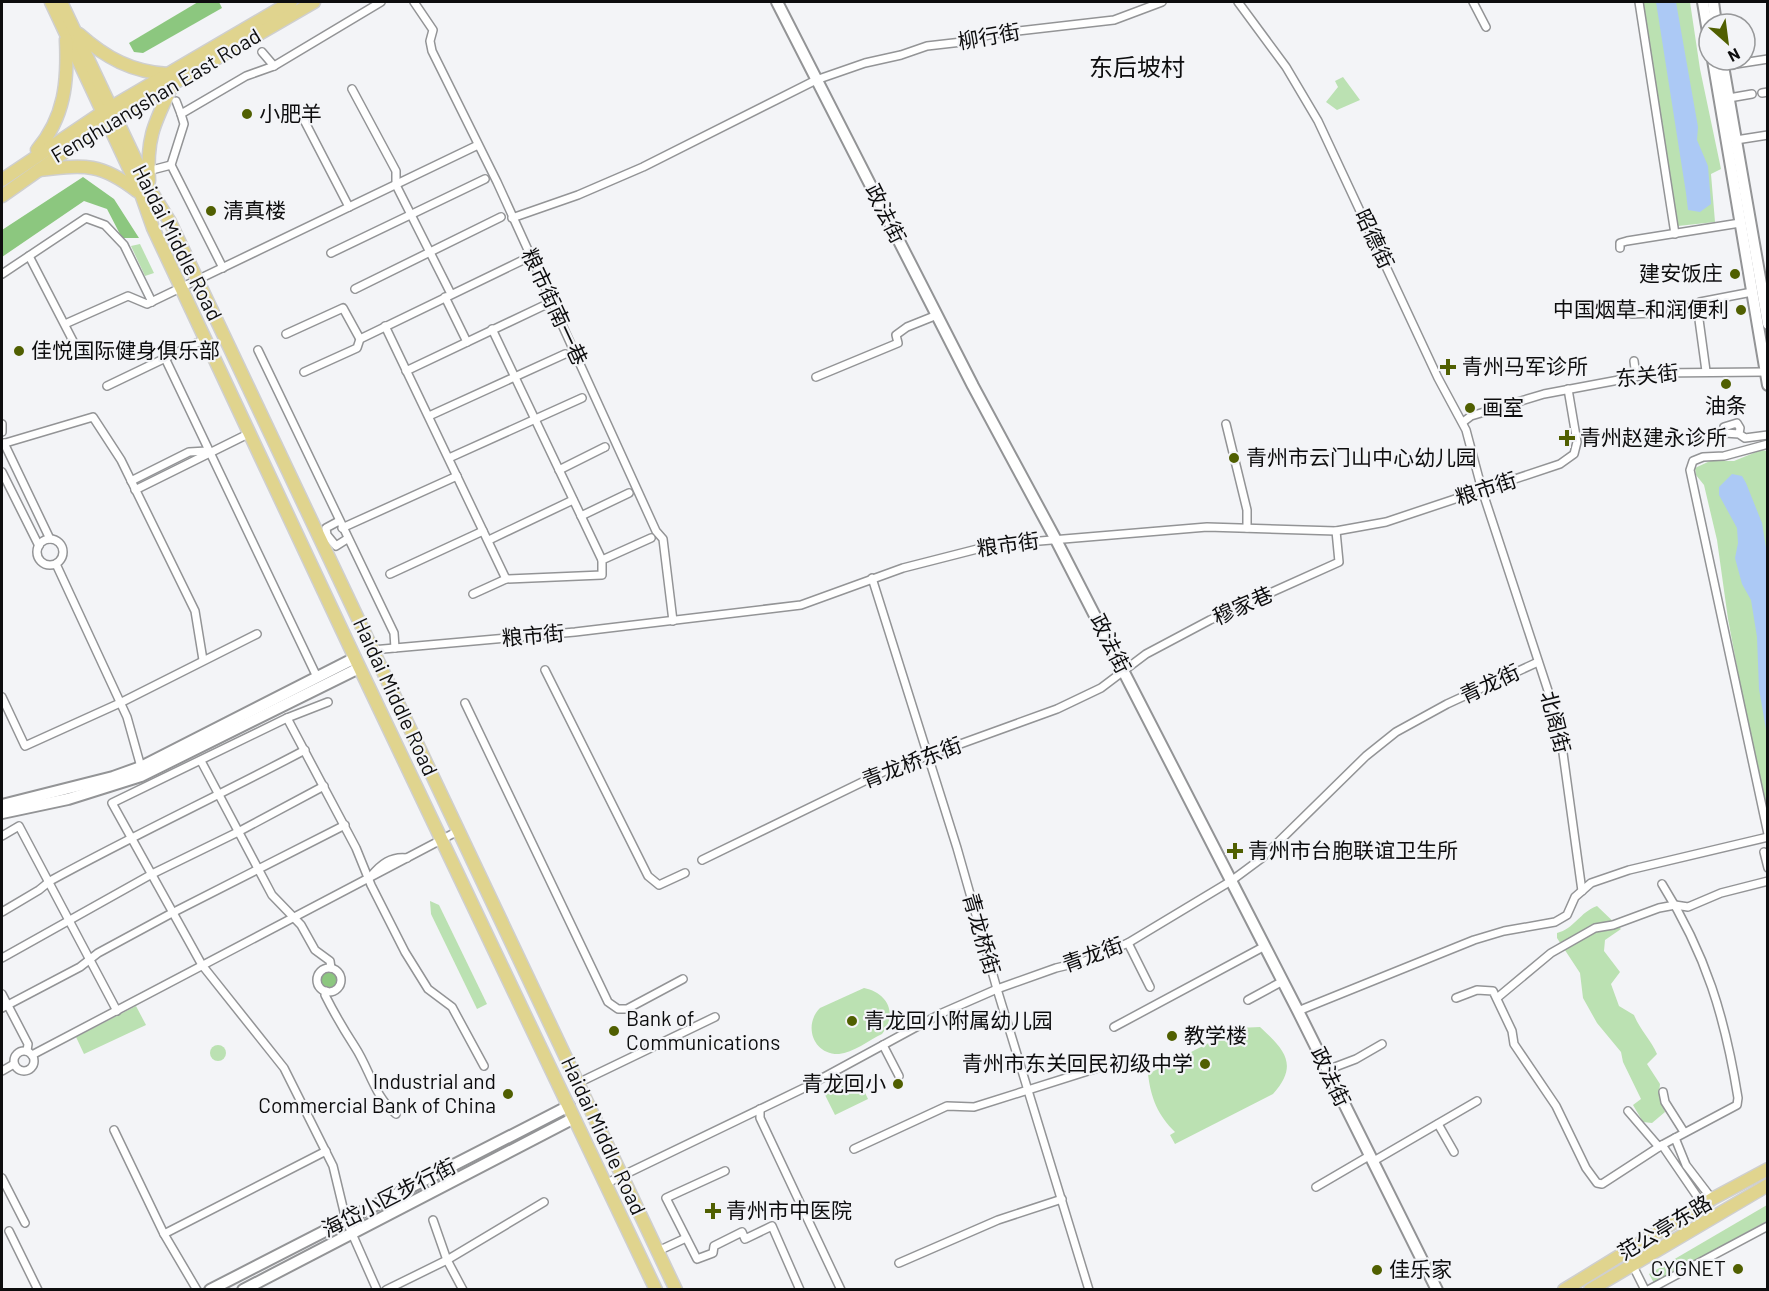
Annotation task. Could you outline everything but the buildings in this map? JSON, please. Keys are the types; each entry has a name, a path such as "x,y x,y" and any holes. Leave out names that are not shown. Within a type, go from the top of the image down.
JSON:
{"main road":[{"path":"51,2 70,31 96,49 119,63 171,79 150,136 145,191 100,168 32,165 49,136 62,105 68,68 70,31 61,2"},
{"name":"Fenghuangshan East Road","path":"171,79 291,2"},
{"name":"Fenghuangshan East Road","path":"2,180 32,165 109,115 171,79 314,2"},
{"name":"Haidai Middle Road","path":"70,31 145,191 181,288 656,1290"},
{"name":"Fenghuangshan East Road","path":"2,196 32,165"},
{"name":"Haidai Middle Road","path":"145,191 170,222 323,537 372,650 676,1290"},
{"name":"范公亭东路","path":"1564,1290 1707,1202 1765,1171"},
{"name":"范公亭东路","path":"1590,1290 1766,1189"}],"street":[{"path":"181,114 246,76 274,66 381,2"},
{"name":"粮市街南一巷","path":"414,2 433,30 430,41 432,51 513,218 656,531 663,539 673,621"},
{"name":"政法街","path":"777,2 1265,946 1437,1290"},
{"name":"柳行街","path":"513,218 578,195 643,167 816,80 927,46 962,42 993,34 1114,20 1162,2"},
{"name":"昭德街","path":"1238,2 1286,67 1318,121 1438,378 1462,422 1482,490"},
{"path":"1473,2 1486,27"},
{"path":"1639,2 1675,234"},
{"path":"262,52 274,66"},
{"path":"1715,72 1767,324"},
{"path":"1725,72 1736,140 1741,198 1740,223 1767,385"},
{"path":"352,89 396,171 396,185 430,252 467,342"},
{"path":"1729,98 1752,94"},
{"path":"176,101 184,124 171,165 223,268"},
{"path":"305,122 349,207"},
{"path":"1736,140 1767,135"},
{"path":"65,324 128,296 147,304 152,302 478,145"},
{"path":"148,171 171,165"},
{"path":"331,253 485,179"},
{"path":"355,289 501,217"},
{"path":"2,274 86,218 105,225 124,245 152,302"},
{"path":"1620,248 1620,243 1627,241 1740,223"},
{"path":"28,256 73,341"},
{"path":"304,372 357,348 360,339 385,326 521,261"},
{"path":"1707,371 1697,308 1700,302 1752,292"},
{"path":"406,371 543,306"},
{"path":"286,334 344,308 360,339"},
{"path":"1675,309 1697,308"},
{"path":"1632,314 1652,313"},
{"path":"816,377 898,344 896,335 907,327 937,315"},
{"path":"385,326 506,579"},
{"path":"473,594 506,579 602,575 602,560 492,329"},
{"path":"107,386 205,339"},
{"path":"258,350 393,633 395,648"},
{"path":"429,416 566,354"},
{"path":"164,356 317,677"},
{"path":"1634,361 1635,376"},
{"name":"东关街","path":"1462,422 1471,416 1568,389 1635,376 1707,371 1765,372"},
{"name":"粮市街","path":"372,650 673,621 801,605 872,578 993,545 1207,527 1336,531 1386,522 1560,464 1574,454 1577,442 1568,389"},
{"path":"448,458 582,398"},
{"path":"2,472 39,546 38,554 41,562 48,565 56,564 62,558 63,549 58,542 50,539 3,443 93,417 131,481 195,612 203,660"},
{"path":"2,424 2,432"},
{"path":"1226,424 1247,510 1247,528"},
{"path":"135,490 209,451 250,434"},
{"path":"1739,434 1745,438 1767,435"},
{"path":"1298,1011 1474,940 1504,931 1556,922 1567,915 1575,897 1591,883 1629,870 1767,836 1690,470 1693,461 1703,457 1724,456 1767,444"},
{"path":"559,470 605,447"},
{"path":"131,481 189,452 209,451"},
{"path":"347,539 336,546 323,537 326,528 457,476"},
{"name":"北阁街","path":"1482,490 1554,707 1564,753 1581,891"},
{"path":"581,516 629,493"},
{"path":"491,539 573,500"},
{"path":"390,574 483,531"},
{"name":"穆家巷","path":"1123,671 1146,654 1210,620 1339,562 1336,531"},
{"path":"602,560 651,538"},
{"path":"39,546 50,539"},
{"path":"56,564 120,703 141,767"},
{"name":"青龙桥街","path":"872,578 928,755 1089,1290"},
{"path":"2,697 25,746 120,703 257,634"},
{"name":"青龙街","path":"605,1184 760,1109 942,1013 997,989 1056,968 1085,961 1128,943 1231,881 1262,858 1366,756 1396,732 1447,704 1538,662"},
{"path":"2,805 113,777 141,767 317,677 357,663"},
{"path":"2,813 68,799 141,776 357,663"},
{"path":"545,670 648,876 659,885 685,873"},
{"name":"青龙桥东街","path":"702,861 852,786 928,755 1057,709 1101,688 1123,671"},
{"path":"328,702 288,718 112,803 202,965 280,1062 333,1166 346,1220 377,1290"},
{"path":"465,703 608,1002 618,1009 627,1009 683,979"},
{"path":"288,718 345,825 419,976 431,992 452,1007 484,1066"},
{"path":"2,912 50,881 131,836 219,795 305,750"},
{"path":"201,761 272,895 301,925 315,950 330,961 331,968"},
{"path":"2,958 152,874 324,786"},
{"path":"4,1006 92,960 98,953 172,913 345,825"},
{"path":"2,836 19,826 117,1011"},
{"path":"2,1071 14,1064 16,1055 31,1051 117,1011 369,878 388,860 396,857 407,858 459,831"},
{"path":"1764,852 1767,868"},
{"path":"1497,998 1551,952 1595,928 1675,905 1688,907 1721,893 1767,881"},
{"path":"1456,998 1485,989 1493,990 1512,1031 1514,1044 1556,1106 1586,1168 1597,1183 1602,1184 1660,1146 1737,1104 1738,1098 1717,998 1675,905 1662,884"},
{"path":"1128,943 1150,987"},
{"path":"1114,1027 1265,946"},
{"path":"331,968 338,972 341,982 333,991 326,991 318,984 318,977 324,969 331,968"},
{"path":"1248,1000 1282,981"},
{"path":"326,991 325,995 343,1030 356,1047 379,1097 396,1114"},
{"path":"2,994 4,1006 31,1051 33,1064 29,1069 22,1071 14,1064"},
{"path":"578,1083 715,1017"},
{"path":"1327,1070 1356,1059 1382,1044"},
{"path":"883,1045 899,1076"},
{"path":"854,1149 946,1106 974,1107 1104,1066"},
{"path":"1663,1092 1665,1102 1684,1132"},
{"path":"1316,1187 1438,1124 1477,1101"},
{"name":"海岱小区步行街","path":"210,1290 569,1106"},
{"path":"760,1109 760,1118 842,1290"},
{"path":"1628,1111 1707,1202"},
{"name":"海岱小区步行街","path":"243,1290 574,1118"},
{"path":"1438,1124 1454,1152"},
{"path":"114,1130 164,1234 196,1290"},
{"path":"1675,1138 1686,1165 1707,1202"},
{"path":"164,1234 326,1151"},
{"path":"725,1171 666,1198 697,1259 713,1253 714,1246 742,1232 745,1239 772,1226 800,1290"},
{"path":"2,1178 25,1223"},
{"path":"899,1263 998,1220 1062,1199"},
{"path":"386,1290 447,1260 544,1202"},
{"path":"433,1220 447,1260 463,1290"},
{"path":"1632,1264 1646,1290 1767,1226"},
{"path":"9,1231 38,1290"},
{"path":"658,1251 686,1238"}],"green space":[{"path":"198,2 219,2 222,8 143,53 134,52 129,43"},
{"path":"1643,2 1690,2 1697,49 1697,72 1701,72 1721,169 1711,174 1715,222 1678,226"},
{"path":"1343,77 1360,100 1337,110 1326,102 1338,87 1335,81"},
{"path":"83,177 114,199 139,238 122,238 107,209 84,201 2,257 2,230"},
{"path":"140,244 154,273 145,276 131,246"},
{"path":"1761,450 1767,451 1767,826 1728,619 1717,540 1704,485 1696,475 1695,468 1710,461 1734,461"},
{"path":"430,901 439,905 487,1004 477,1009 431,914"},
{"path":"1597,906 1621,929 1605,940 1604,951 1620,972 1611,984 1619,1006 1634,1015 1657,1054 1647,1064 1660,1084 1659,1093 1665,1112 1652,1123 1643,1122 1633,1105 1641,1099 1623,1062 1621,1052 1597,1023 1583,998 1580,973 1557,938 1557,933 1568,928 1586,912"},
{"path":"329,972 335,974 337,980 335,986 329,988 323,986 321,980 323,974"},
{"name":"青龙回小附属幼儿园","path":"864,988 879,994 888,1005 889,1019 882,1034 844,1053 830,1053 823,1050 813,1038 812,1023 815,1015 820,1008"},
{"path":"136,1006 146,1025 84,1054 76,1037"},
{"path":"1260,1027 1276,1043 1286,1058 1287,1066 1281,1084 1273,1094 1175,1144 1170,1135 1175,1132 1156,1106 1148,1074 1238,1028"},
{"path":"218,1045 224,1047 226,1053 224,1059 218,1061 212,1059 210,1053 212,1047"},
{"path":"858,1078 868,1099 835,1115 825,1095"},
{"path":"1767,1205 1767,1221 1654,1283 1649,1274"}],"water":[{"path":"1656,2 1676,2 1698,127 1697,140 1708,166 1711,204 1700,212 1688,210"},
{"path":"1732,474 1742,476 1746,483 1762,523 1767,554 1767,735 1759,689 1757,637 1751,600 1742,584 1735,558 1738,543 1737,528 1719,495 1719,487"}],"tunnel":[{"path":"1652,313 1675,309"}],"place":[{"name":"小肥羊","path":"247,114"},
{"name":"清真楼","path":"211,211"},
{"name":"建安饭庄","path":"1735,274"},
{"name":"中国烟草-和润便利","path":"1741,310"},
{"name":"佳悦国际健身俱乐部","path":"19,351"},
{"name":"青州马军诊所","path":"1448,367"},
{"name":"油条","path":"1726,384"},
{"name":"画室","path":"1470,408"},
{"name":"青州赵建永诊所","path":"1567,438"},
{"name":"青州市云门山中心幼儿园","path":"1234,458"},
{"name":"青州市台胞联谊卫生所","path":"1235,851"},
{"name":"青龙回小附属幼儿园","path":"852,1021"},
{"name":"Bank of Communications","path":"614,1031"},
{"name":"教学楼","path":"1172,1036"},
{"name":"青州市东关回民初级中学","path":"1205,1064"},
{"name":"青龙回小","path":"898,1084"},
{"name":"Industrial and Commercial Bank of China","path":"508,1094"},
{"name":"青州市中医院","path":"713,1211"},
{"name":"CYGNET","path":"1738,1269"},
{"name":"佳乐家","path":"1377,1270"}],"district":[{"name":"东后坡村","path":"1137,68"}]}
